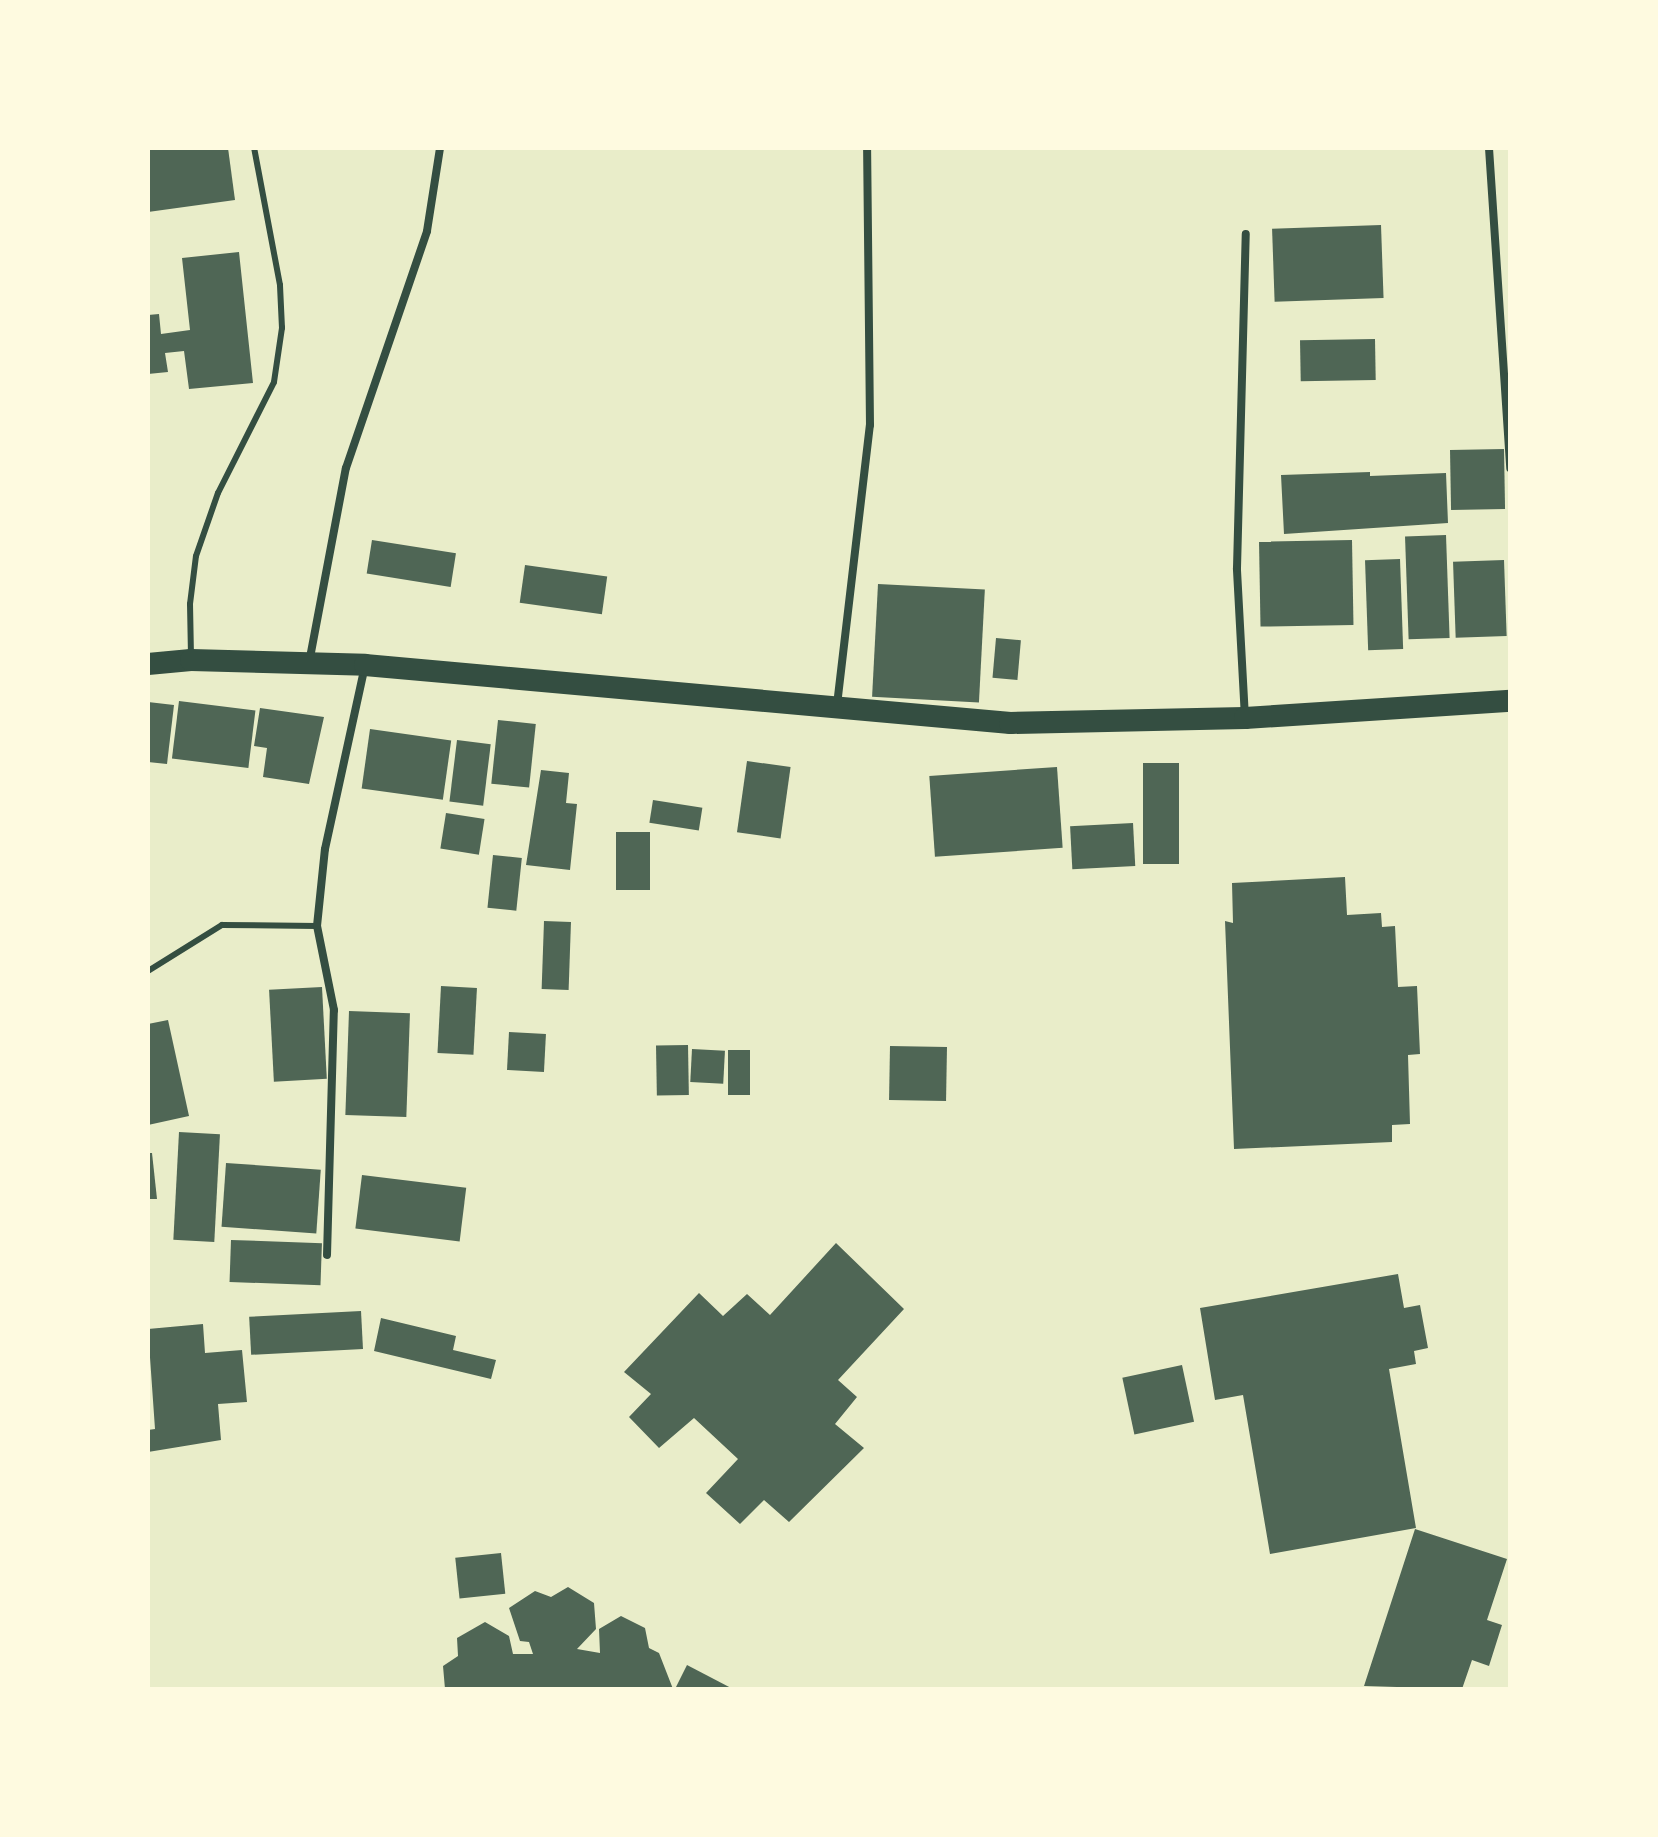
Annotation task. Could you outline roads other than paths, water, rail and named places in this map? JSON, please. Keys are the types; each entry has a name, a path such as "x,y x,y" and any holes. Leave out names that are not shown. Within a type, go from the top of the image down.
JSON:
{"highway":[{"path":"148,664 191,660 365,665 1010,723 1245,718 1510,701"}],"street":[{"path":"309,664 346,468 427,231 440,148"},
{"path":"837,709 870,425 867,148"},
{"path":"1489,148 1510,468"},
{"path":"1245,718 1237,568 1246,234"},
{"path":"327,1255 334,1010 317,926 325,849 365,665"}],"lane":[{"path":"191,660 190,604 196,556 218,493 274,382 282,328 280,285 254,148"},
{"path":"148,971 222,925 317,926"}]}
